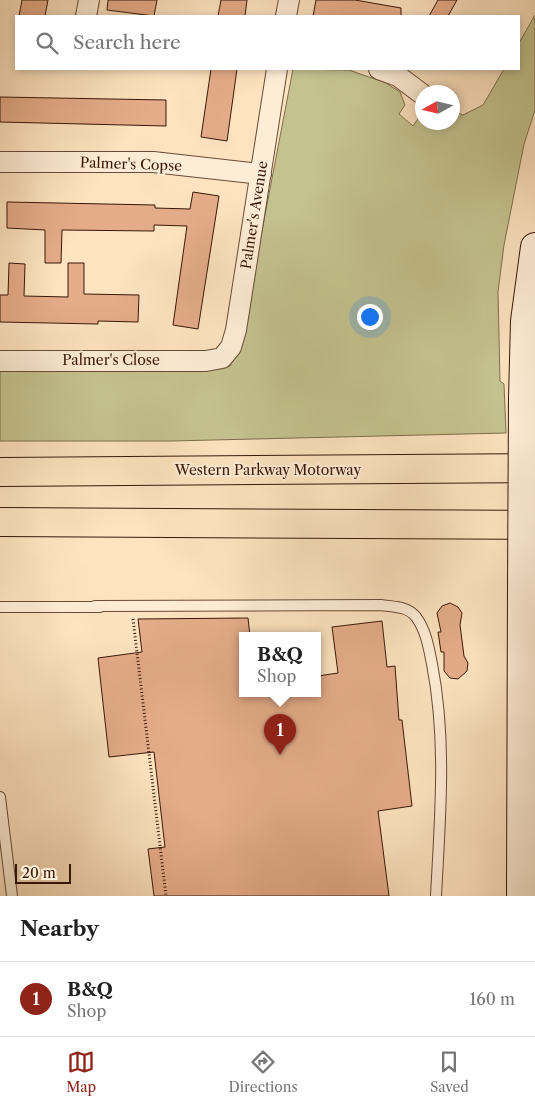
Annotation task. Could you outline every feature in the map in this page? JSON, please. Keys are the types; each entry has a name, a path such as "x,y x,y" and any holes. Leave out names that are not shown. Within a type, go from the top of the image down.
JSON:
{"highway":[{"name":"Western Parkway Motorway","path":"0,472 535,468"},
{"path":"0,522 535,526"}],"main road":[{"path":"521,896 522,398 524,321 535,247"}],"street":[{"path":"86,15 89,0"},
{"path":"286,15 288,0"},
{"name":"Palmer's Avenue","path":"222,358 230,347 236,330 277,70"},
{"path":"382,70 398,76 415,89"},
{"name":"Palmer's Copse","path":"0,162 153,162 261,174"},
{"name":"Palmer's Close","path":"0,361 206,361 222,358"}],"lane":[{"path":"0,607 381,605 404,608 416,617 427,640 440,704 442,774 436,896"},
{"path":"95,606 107,612"},
{"path":"0,797 12,896"}],"path":[{"path":"138,616 134,617 132,622 166,896"}],"shaded area":[{"path":"535,15 535,110 524,144 504,245 498,292 500,381 504,384 506,433 171,441 0,441 0,371 208,370 230,366 241,340 293,70 349,70 386,83 400,92 405,105 399,114 413,126 415,123 415,130 460,130 460,114 463,115 483,105 503,70 520,70 520,41"}],"building":[{"path":"22,0 48,0 45,15 19,15"},
{"path":"108,0 157,0 154,15 107,10"},
{"path":"221,0 247,0 245,15 218,15"},
{"path":"316,0 355,0 401,8 401,15 313,15"},
{"path":"438,0 457,0 449,15 430,15"},
{"path":"211,70 237,70 227,141 201,137"},
{"path":"0,97 166,100 166,126 0,122"},
{"path":"193,192 219,196 198,329 173,325 187,226 154,225 154,231 62,230 61,263 45,263 45,230 7,228 7,202 155,205 155,208 190,209"},
{"path":"9,263 25,264 24,296 68,297 68,263 84,263 84,294 139,295 138,322 98,321 98,324 0,322 0,295 8,295"},
{"path":"450,603 458,607 462,613 460,625 464,656 468,663 467,671 458,679 450,678 444,671 444,652 441,652 438,632 441,632 437,613 442,606"},
{"path":"248,618 250,632 239,632 239,697 321,697 321,676 338,673 332,627 382,621 387,667 395,666 399,720 402,720 412,806 378,811 389,896 154,896 148,849 165,847 154,752 109,757 98,658 142,652 138,619"}],"place":[{"name":"B&Q","path":"280,755"}]}
